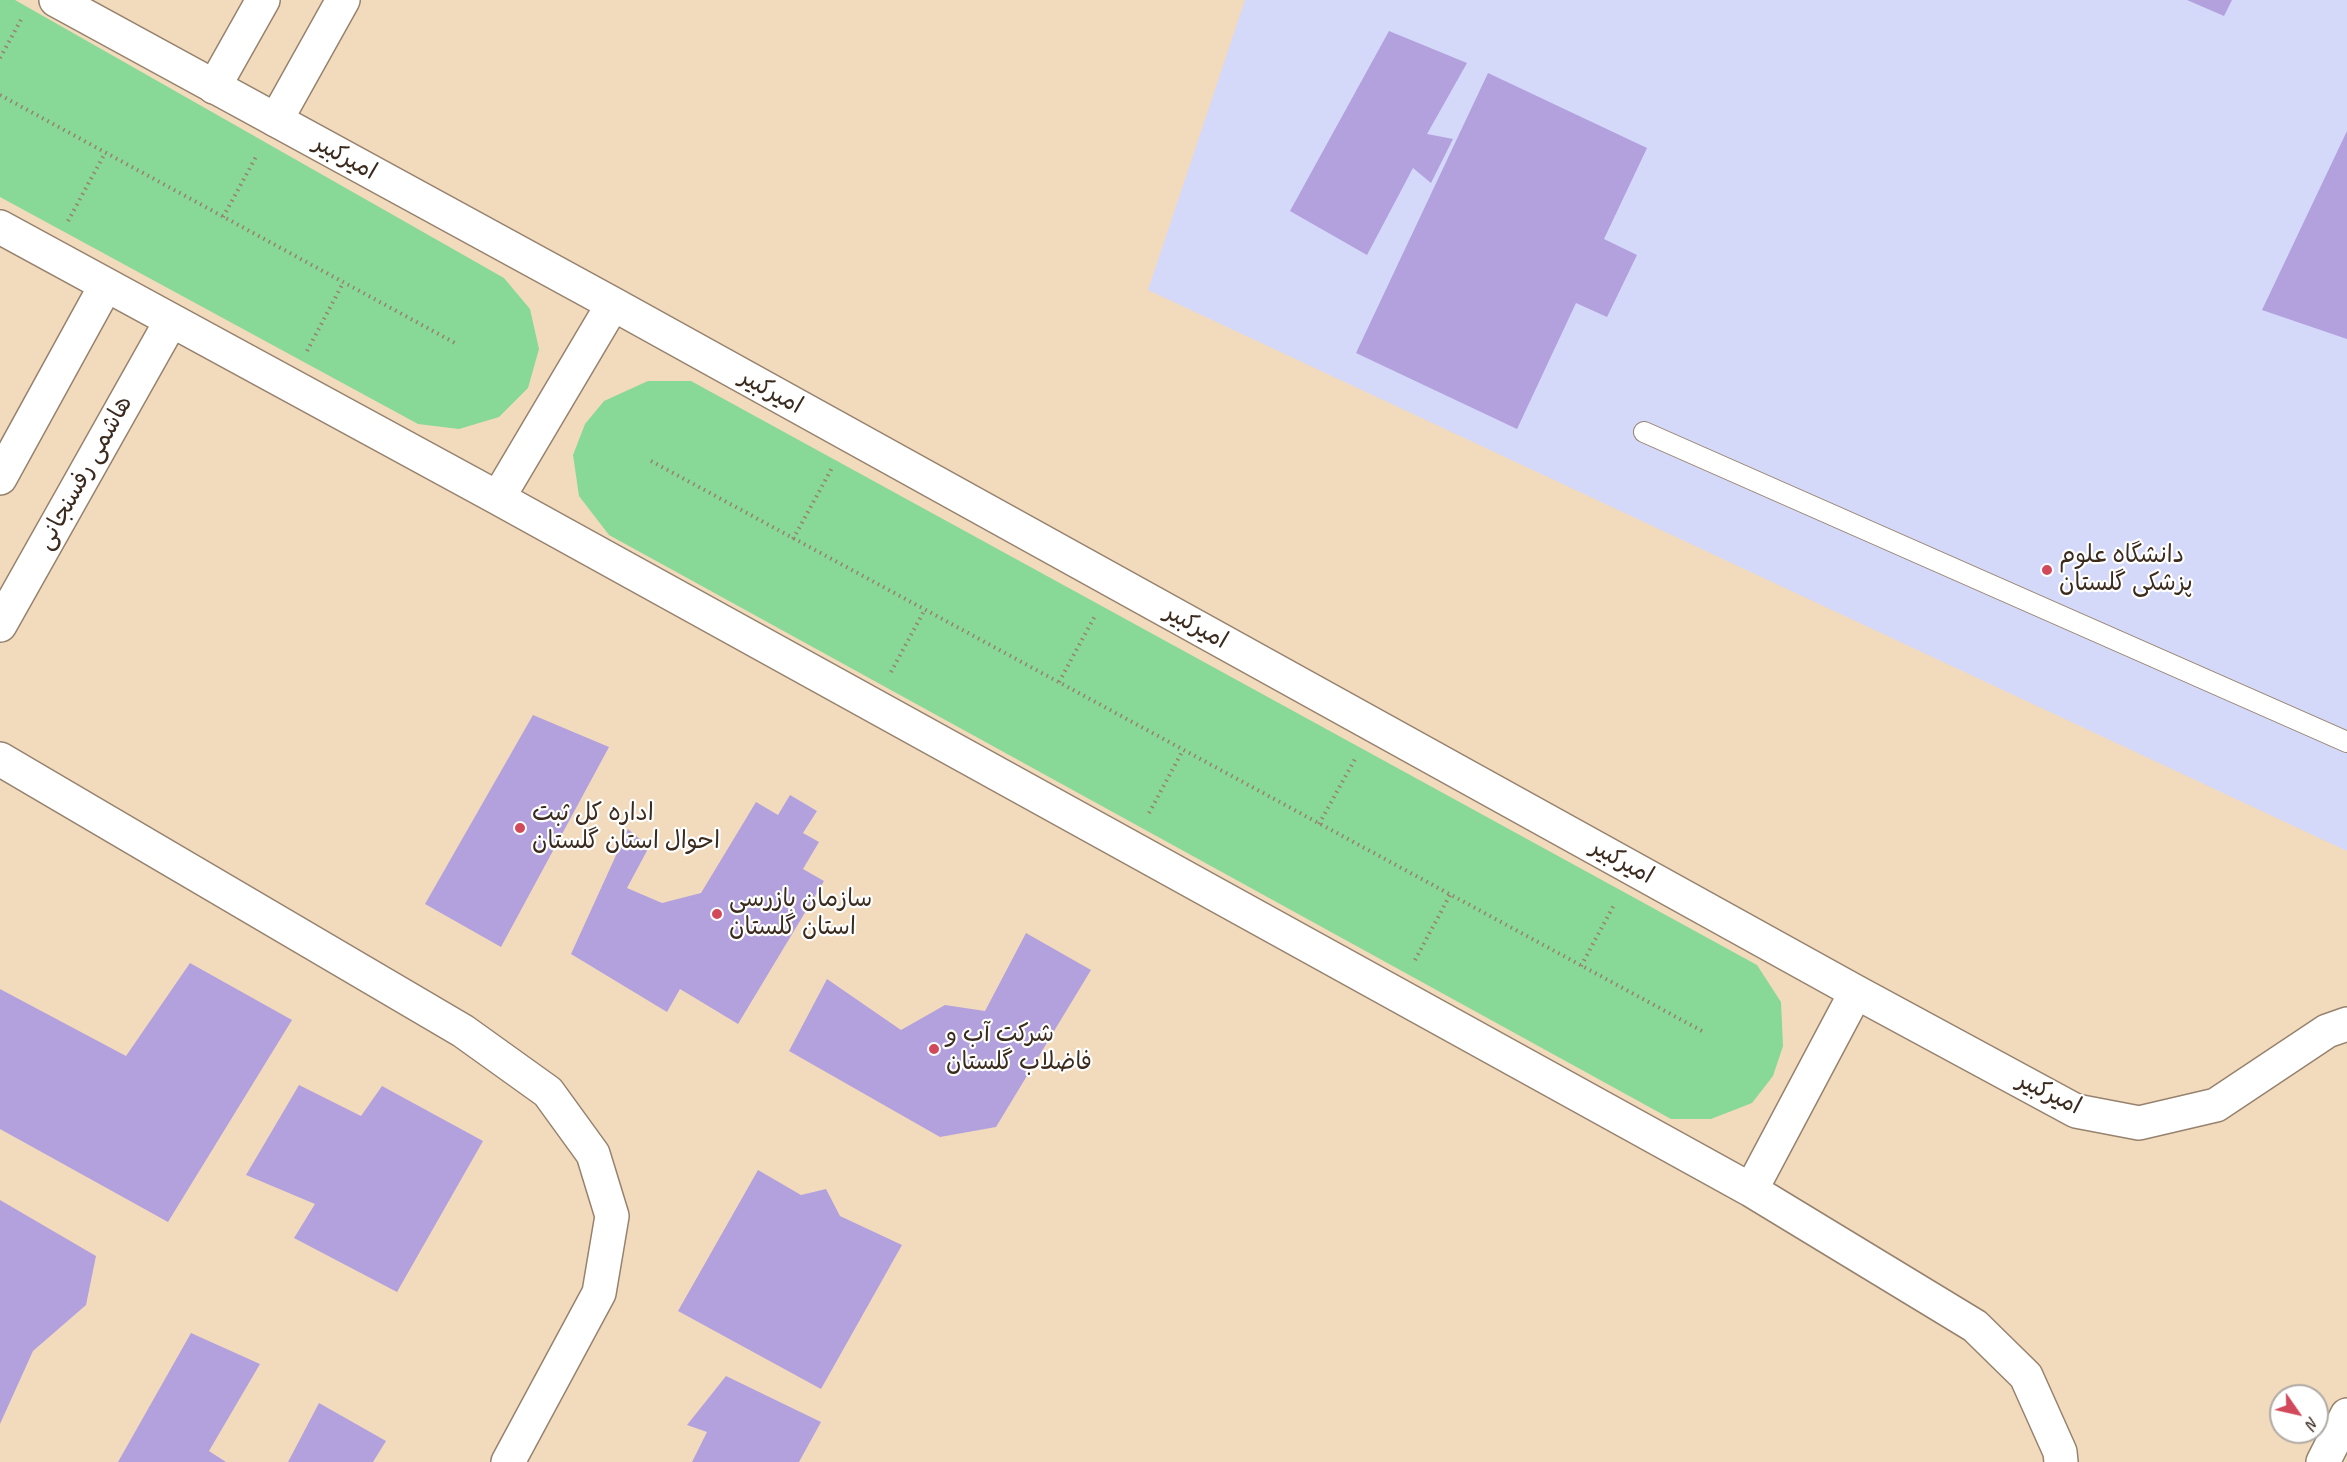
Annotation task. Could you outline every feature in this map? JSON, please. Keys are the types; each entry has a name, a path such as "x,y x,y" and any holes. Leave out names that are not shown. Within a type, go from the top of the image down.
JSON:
{"main road":[{"path":"214,87 263,0"},
{"path":"276,120 343,0"},
{"name":"امیرکبیر","path":"41,5 214,87 276,120 1856,992 2076,1111 2139,1123 2216,1105 2327,1031 2347,1024"},
{"path":"0,227 498,498 1751,1190 1975,1326 2026,1376 2060,1452 2061,1462"},
{"path":"0,478 106,285"},
{"path":"498,498 613,304"},
{"name":"هاشمی رفسنجانی","path":"0,625 171,321"},
{"path":"0,759 464,1031 548,1092 593,1154 612,1216 599,1293 508,1462"},
{"path":"1751,1190 1856,992"},
{"path":"2323,1462 2347,1415"}],"lane":[{"path":"1644,432 2347,742"}],"path":[{"path":"0,58 41,5"},
{"path":"0,95 455,344"},
{"path":"223,217 276,120"},
{"path":"50,254 105,153"},
{"path":"288,385 343,283"},
{"path":"793,538 849,435"},
{"path":"651,461 1702,1031"},
{"path":"1059,682 1114,581"},
{"path":"873,705 925,609"},
{"path":"1319,824 1374,725"},
{"path":"1130,848 1183,750"},
{"path":"1581,966 1634,869"},
{"path":"1396,994 1450,895"}],"shaded area":[{"name":"دانشگاه علوم پزشکی گلستان","path":"1245,0 2347,0 2347,851 1148,290"}],"green space":[{"path":"0,0 15,0 504,278 530,309 539,349 528,388 499,417 459,429 418,424 0,197"},
{"path":"648,381 691,381 1757,965 1781,1002 1783,1046 1773,1076 1752,1103 1711,1119 1671,1119 609,535 579,496 573,455 585,424 604,401"}],"building":[{"path":"2187,0 2232,0 2224,16"},
{"path":"1389,31 1467,63 1427,134 1453,139 1431,183 1413,168 1367,255 1290,211"},
{"path":"1488,73 1647,148 1604,239 1637,255 1607,317 1576,303 1517,429 1356,353"},
{"path":"2347,131 2347,339 2262,310"},
{"path":"533,715 609,747 501,947 425,904"},
{"path":"790,795 817,811 803,833 819,842 803,869 824,881 738,1024 680,989 667,1012 571,954 628,829 649,847 627,888 662,903 701,893 756,802 778,815"},
{"path":"1026,933 1091,970 996,1127 940,1137 789,1051 827,979 901,1030 945,1005 985,1011"},
{"path":"190,963 292,1020 168,1222 0,1129 0,989 126,1056"},
{"path":"299,1085 361,1116 382,1086 483,1141 397,1292 294,1238 315,1204 246,1175"},
{"path":"758,1170 801,1195 826,1189 840,1216 902,1245 821,1389 678,1311"},
{"path":"0,1200 96,1256 86,1305 33,1351 0,1424"},
{"path":"191,1333 260,1364 209,1451 226,1462 118,1462"},
{"path":"726,1376 821,1422 799,1462 692,1462 707,1432 687,1425"},
{"path":"319,1403 386,1441 373,1462 288,1462"}],"place":[{"name":"دانشگاه علوم پزشکی گلستان","path":"2047,570"},
{"name":"اداره کل ثبت احوال استان گلستان","path":"520,828"},
{"name":"سازمان بازرسی استان گلستان","path":"717,914"},
{"name":"شرکت آب و فاضلاب گلستان","path":"934,1049"}]}
